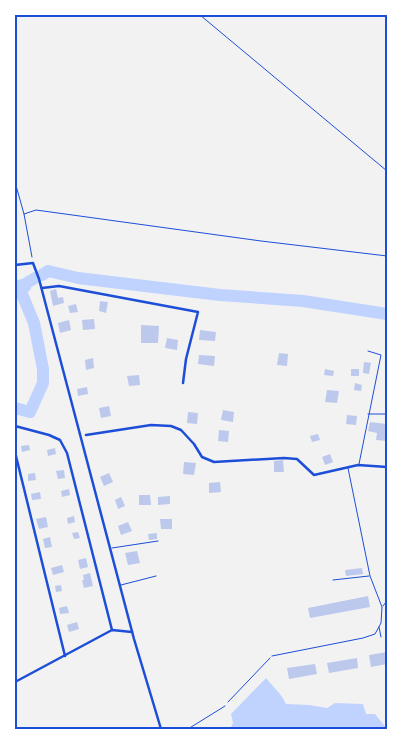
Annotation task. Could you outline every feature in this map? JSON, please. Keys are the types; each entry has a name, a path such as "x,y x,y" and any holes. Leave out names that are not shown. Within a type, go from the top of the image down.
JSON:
{"street":[{"path":"15,265 34,263 42,288 132,632 161,729"},
{"path":"42,288 59,286 198,312 186,359 183,382"},
{"path":"86,435 151,425 172,426 181,430 194,444 202,457 214,462 297,459 314,474 358,465 387,467"},
{"path":"15,426 60,440 67,453 112,630"},
{"path":"15,452 65,656"},
{"path":"15,676 16,682 112,630 132,632"}],"lane":[{"path":"200,15 387,171"},
{"path":"358,465 381,355 368,351"},
{"path":"368,414 387,414"},
{"path":"272,656 364,638 375,634 381,623 382,607 370,576 348,468"},
{"path":"110,548 158,541"},
{"path":"120,586 156,576"},
{"path":"333,580 370,576"},
{"path":"382,607 387,601"},
{"path":"379,627 381,637"},
{"path":"188,729 224,706"}],"path":[{"path":"15,182 34,263"},
{"path":"24,214 36,210 251,240 387,256"},
{"path":"224,706 272,656"}],"water":[{"path":"23,279 28,282 31,289 27,293 15,295 15,283 17,280"},
{"path":"266,678 286,704 327,708 335,703 363,704 366,714 375,714 387,729 230,729 233,723 231,714"}],"building":[{"path":"56,289 58,298 63,297 64,303 53,306 50,291"},
{"path":"100,301 108,302 106,313 99,311"},
{"path":"76,304 78,312 70,313 68,306"},
{"path":"94,319 95,329 83,330 82,320"},
{"path":"69,320 71,330 60,333 58,323"},
{"path":"141,325 159,326 158,343 141,343"},
{"path":"200,330 216,332 215,341 199,340"},
{"path":"167,338 178,340 177,350 165,348"},
{"path":"279,353 288,354 287,366 277,365"},
{"path":"199,355 215,356 214,366 198,364"},
{"path":"93,358 94,368 86,370 85,360"},
{"path":"364,362 371,363 369,374 363,373"},
{"path":"325,369 334,371 333,376 324,375"},
{"path":"351,369 359,369 359,376 351,376"},
{"path":"139,375 140,385 129,386 127,376"},
{"path":"355,383 362,385 361,391 354,390"},
{"path":"87,387 88,394 78,396 77,389"},
{"path":"327,390 339,391 337,403 325,402"},
{"path":"109,406 111,416 101,418 99,408"},
{"path":"223,410 234,412 233,422 221,420"},
{"path":"188,412 198,413 197,424 187,423"},
{"path":"347,415 357,416 356,425 346,424"},
{"path":"370,422 387,424 387,441 376,440 377,433 368,431"},
{"path":"219,430 229,431 228,442 218,441"},
{"path":"318,434 320,440 312,442 310,436"},
{"path":"29,445 30,450 22,452 21,446"},
{"path":"55,448 56,454 48,456 47,450"},
{"path":"330,454 333,462 325,465 322,457"},
{"path":"283,460 284,472 274,472 274,461"},
{"path":"184,462 196,463 194,475 183,474"},
{"path":"64,470 65,478 58,479 56,471"},
{"path":"35,473 36,480 28,481 28,474"},
{"path":"109,473 113,482 104,486 100,477"},
{"path":"220,482 221,492 209,493 209,483"},
{"path":"69,489 70,495 62,497 61,491"},
{"path":"40,492 41,499 32,500 31,494"},
{"path":"139,495 150,495 151,505 139,505"},
{"path":"170,496 170,504 158,505 158,497"},
{"path":"121,497 125,506 118,509 115,500"},
{"path":"74,516 75,522 68,524 67,518"},
{"path":"46,517 48,527 39,529 36,519"},
{"path":"160,519 172,519 172,529 161,529"},
{"path":"128,522 132,531 121,535 118,526"},
{"path":"78,532 80,538 74,539 72,533"},
{"path":"157,533 157,539 149,540 148,534"},
{"path":"50,537 52,547 45,548 43,539"},
{"path":"137,551 140,563 128,565 125,553"},
{"path":"86,558 88,567 80,569 78,560"},
{"path":"62,565 64,572 53,575 51,568"},
{"path":"362,568 363,574 346,576 345,570"},
{"path":"90,573 93,586 84,588 83,575"},
{"path":"61,585 62,591 56,592 55,586"},
{"path":"368,596 370,607 310,618 308,608"},
{"path":"67,606 69,613 60,614 59,608"},
{"path":"77,622 79,629 69,632 67,625"},
{"path":"387,652 387,664 371,667 369,655"},
{"path":"357,658 358,668 329,673 327,663"},
{"path":"315,664 317,674 289,679 287,668"}],"waterway":[{"path":"42,275 48,271 78,278 220,295 303,301 387,314"},
{"path":"15,408 30,412 43,383 43,369 34,323 22,294 22,286 35,278"}]}
